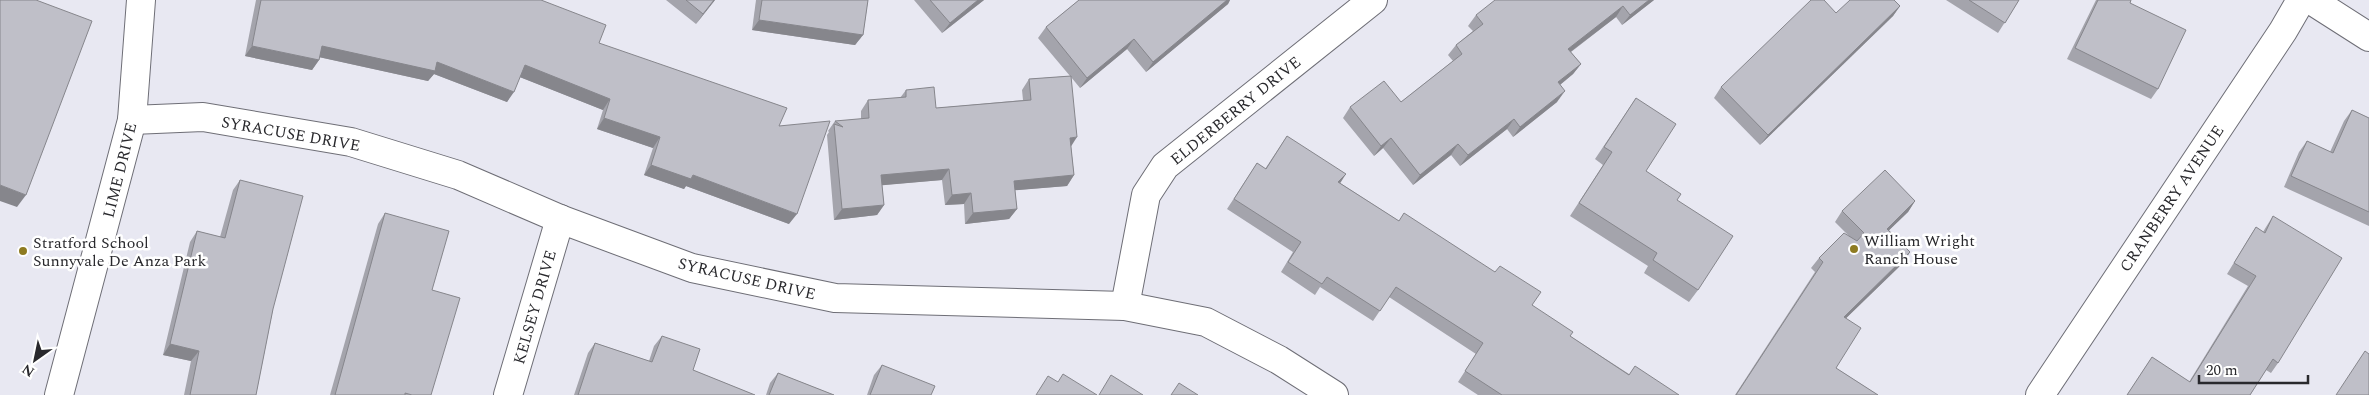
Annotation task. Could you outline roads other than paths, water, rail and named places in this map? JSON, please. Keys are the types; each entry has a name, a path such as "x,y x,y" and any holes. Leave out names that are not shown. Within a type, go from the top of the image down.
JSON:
{"street":[{"name":"LIME DRIVE","path":"59,395 132,120 141,0"},
{"name":"ELDERBERRY DRIVE","path":"1125,306 1146,195 1164,166 1373,0"},
{"name":"CRANBERRY AVENUE","path":"2040,395 2283,31 2301,0"},
{"path":"2311,0 2369,37"},
{"name":"SYRACUSE DRIVE","path":"132,120 203,117 351,142 458,175 560,219 692,268 835,298 1125,306 1206,322 1279,360 1334,395"},
{"name":"KELSEY DRIVE","path":"508,395 560,219"}],"place":[{"name":"William Wright Ranch House","path":"1854,249"},
{"name":"Stratford School Sunnyvale De Anza Park","path":"23,251"}]}
